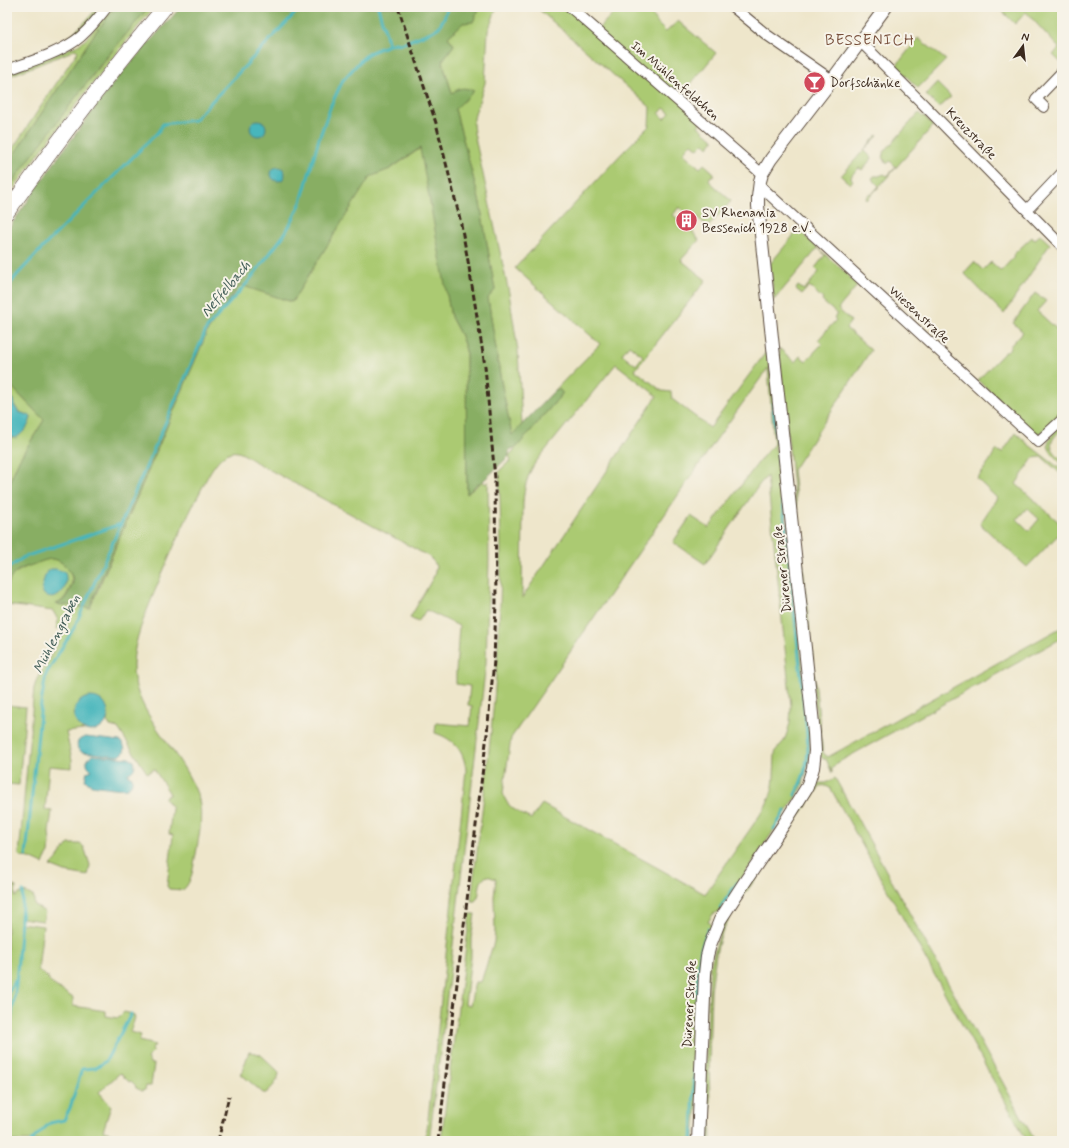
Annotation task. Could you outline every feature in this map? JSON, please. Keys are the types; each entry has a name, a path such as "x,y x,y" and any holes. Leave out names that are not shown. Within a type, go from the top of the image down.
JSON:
{"main road":[{"path":"7,212 47,156 110,74 165,7"}],"street":[{"path":"7,70 60,49 75,41 90,27 107,7"},
{"name":"Im Mühlenfeldchen","path":"570,7 760,180"},
{"path":"733,7 767,35 832,80"},
{"name":"Dürener Straße","path":"698,1141 704,988 706,963 710,945 718,925 728,907 802,797 812,774 814,759 814,733 758,206 760,180 771,159 886,7"},
{"name":"Kreuzstraße","path":"860,41 1062,246"},
{"path":"1044,107 1036,99 1062,72"},
{"path":"1027,210 1062,173"},
{"name":"Wiesenstraße","path":"760,180 1038,442 1062,420"}],"green space":[{"path":"98,7 104,7 71,40 7,67 7,64 42,51 67,38 81,26"},
{"path":"112,7 116,7 95,33 7,165 7,157 78,51 75,49 7,77 7,74 78,45 85,40"},
{"path":"116,7 149,7 101,64 7,190 7,165 95,33"},
{"path":"149,7 154,7 79,101 7,197 7,190 41,143 94,74"},
{"path":"181,7 480,7 473,22 463,23 448,37 454,45 442,61 452,93 463,88 474,91 455,109 480,203 495,290 488,298 501,381 512,435 555,390 560,390 562,394 517,447 509,450 509,456 467,494 466,350 461,336 451,317 420,148 390,169 370,177 292,302 240,285 208,330 90,608 55,604 65,599 73,583 71,573 60,561 53,559 45,560 19,570 13,575 7,587 7,488 19,460 44,420 12,387 7,384 7,231 57,159 118,77"},
{"path":"480,7 497,7 488,31 485,83 473,124 509,293 518,351 522,425 512,436 501,381 488,298 495,290 480,203 452,93 442,61 454,45 448,37 463,23 473,21"},
{"path":"536,7 575,7 599,28 619,7 643,7 655,18 657,23 666,32 678,21 716,53 680,97 704,119 698,126 714,140 708,147 704,143 698,149 691,143 683,153 700,168 704,164 714,173 714,175 710,177 709,181 731,201 708,227 694,214 691,217 679,207 673,215 691,230 699,240 681,260 706,280 635,370 662,391 671,392 672,399 710,428 766,352 768,352 779,442 775,447 776,452 779,452 810,733 810,758 802,788 720,911 713,914 708,922 711,925 711,929 694,1141 441,1141 470,914 475,914 471,938 471,957 465,1004 470,1005 475,982 481,982 494,942 494,897 496,879 487,876 483,879 480,885 479,895 475,901 471,901 488,764 497,660 501,568 499,471 511,460 509,456 562,394 560,390 555,390 600,344 515,268 649,126 650,107","holes":["664,108 670,113 664,119 659,114","629,345 643,356 636,365 622,354","616,364 657,396 522,598 523,498 528,477 535,463","768,368 774,444 709,528 691,516 673,542 705,564 759,485 767,476 791,706 790,723 784,741 776,750 773,787 770,797 764,809 705,894 542,804 531,819 510,806 507,803 503,793 511,738 716,440"]},
{"path":"998,7 1062,7 1062,64 1053,55 1059,48 1026,12 1015,24"},
{"path":"918,38 946,60 918,88 896,66"},
{"path":"937,83 951,97 939,108 926,95"},
{"path":"919,113 923,117 924,116 933,126 867,200 866,198 869,194 871,195 879,186 872,179 874,176 884,174 887,176 896,167 890,161 887,164 883,157 884,152"},
{"path":"877,135 878,136 864,150 872,158 862,170 859,168 852,175 851,178 853,180 850,184 841,176"},
{"path":"421,148 451,317 461,336 466,350 467,494 483,481 485,484 488,481 489,560 486,663 429,1141 423,1141 427,1129 466,770 463,757 453,742 435,733 436,723 470,726 472,706 468,705 470,686 456,684 459,626 426,610 418,622 410,618 434,576 436,567 434,562 428,556 241,453 232,452 226,454 216,464 208,476 189,514 154,593 135,646 133,665 134,680 145,709 188,775 196,790 199,800 201,820 196,854 191,878 183,890 169,889 167,886 173,835 169,834 172,808 164,798 170,794 154,769 147,773 118,728 110,726 107,721 108,714 73,713 77,723 84,730 66,732 72,760 72,768 49,766 45,810 52,811 49,832 49,853 43,864 19,855 34,688 37,679 69,624 56,629 58,620 53,611 7,605 8,581 13,575 24,568 39,562 55,559 67,567 72,579 72,584 66,596 63,600 56,604 90,608 208,330 241,284 292,302 370,176 390,169"},
{"path":"798,230 818,248 774,300 770,264"},
{"path":"1040,235 1050,244 1004,314 964,273 974,262 983,270 991,262 1001,271 1014,257 1013,255 1032,237 1034,240"},
{"path":"818,248 848,275 857,286 838,309 851,321 846,328 871,350 793,470 823,753 828,757 1062,627 1062,638 837,763 832,769 832,773 826,759 823,759 820,756 779,348 795,362 800,356 806,361 822,344 818,340 836,320 834,318 837,314 822,301 823,299 809,286 802,294 796,289 798,286 804,290 819,272 815,268 825,255"},
{"path":"1035,293 1046,301 1037,311 1062,334 1062,414 1041,433 1034,433 978,380 1008,350 1023,332 1013,323"},
{"path":"7,384 12,387 44,420 19,460 7,488 7,438 31,419 31,416 22,413 17,409 11,398"},
{"path":"1062,423 1062,429 1052,441 1052,448 1062,460 1062,464 1051,452 1048,444 1052,435"},
{"path":"1016,433 1059,468 1062,464 1062,475 1042,457 1033,458 1016,484 1062,525 1062,531 1027,567 980,524 997,498 977,479 997,450 1002,453","holes":["1027,508 1039,519 1029,531 1017,519"]},
{"path":"7,705 26,707 19,785 7,784"},
{"path":"835,778 1035,1141 1027,1141 831,789 827,786 820,786 733,911 720,938 716,954 711,990 709,1064 711,1141 702,1141 710,967 721,928 812,787 818,783 826,783"},
{"path":"69,844 80,844 84,847 90,865 88,876 65,872 50,866"},
{"path":"7,884 16,887 15,897 24,892 34,897 34,905 45,912 43,921 21,918 20,923 43,926 38,970 46,976 51,983 73,998 73,1006 106,1011 106,1016 118,1018 124,1012 133,1014 135,1018 130,1032 141,1035 139,1041 155,1045 151,1050 153,1052 147,1058 150,1064 154,1064 151,1086 146,1086 145,1090 141,1091 120,1073 99,1092 111,1106 103,1131 139,1141 125,1141 100,1135 98,1141 7,1141"},
{"path":"249,1052 261,1055 279,1072 275,1084 266,1093 263,1093 241,1074"}],"water":[{"path":"258,120 265,125 266,128 261,135 258,136 251,131 250,128 255,121"},
{"path":"275,167 281,167 285,171 285,177 281,181 275,181 271,177 271,171"},
{"path":"7,390 19,412 31,416 26,428 16,438 7,438"},
{"path":"51,569 65,572 66,581 65,588 61,593 52,598 47,597 42,589 47,571"},
{"path":"88,697 94,697 98,698 105,704 108,714 107,721 101,728 94,731 88,731 84,730 77,724 74,717 74,711 75,707 81,700"},
{"path":"86,737 120,741 124,745 125,749 119,756 82,752 78,749 77,744 79,740"},
{"path":"93,755 129,758 134,761 134,769 127,774 132,777 131,785 127,788 121,789 92,785 88,783 85,780 87,772 92,770 89,768 87,759"}],"waterway":[{"path":"7,288 48,242 158,132 163,124 194,120 301,7"},
{"path":"378,7 389,45"},
{"name":"Neffelbach","path":"7,569 24,557 121,524 207,328 248,282 284,235 293,219 301,202 319,139 331,105 343,80 369,53 395,43 401,44 431,32 439,27 448,7"},
{"path":"773,404 777,442"},
{"path":"778,454 808,744 805,770 795,795"},
{"name":"Mühlengraben","path":"26,856 41,703 46,674 74,628 121,524"},
{"path":"774,829 785,811"},
{"path":"720,908 737,883"},
{"name":"Mühlengraben","path":"7,1062 16,986 23,892"},
{"path":"692,1141 698,970 701,950 708,929"},
{"path":"7,995 15,981"},
{"path":"31,1141 50,1123 64,1120 70,1108 82,1069 95,1068 106,1061 131,1014"}],"railway":[{"path":"398,7 436,123 460,219 485,366 495,479 496,602 494,661 487,734 438,1141"},
{"path":"218,1141 229,1096"}],"place":[{"name":"Dorfschänke","path":"815,83"},
{"name":"SV Rhenania Bessenich 1928 e.V.","path":"686,220"}],"district":[{"name":"BESSENICH","path":"870,41"}]}
